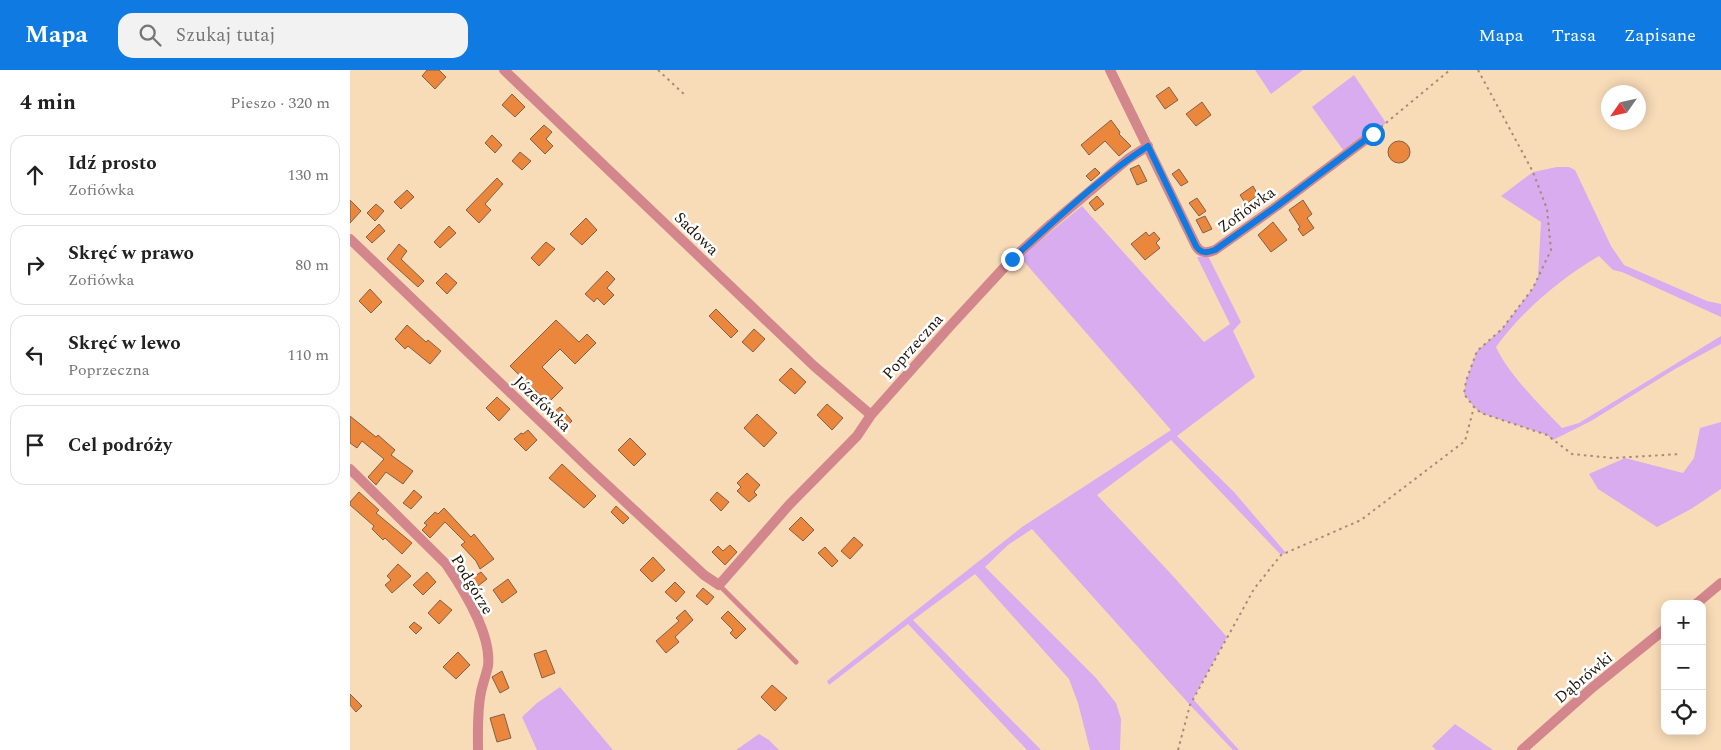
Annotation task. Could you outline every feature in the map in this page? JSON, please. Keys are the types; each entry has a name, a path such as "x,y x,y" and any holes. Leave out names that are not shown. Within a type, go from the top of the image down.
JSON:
{"street":[{"name":"Sadowa","path":"504,70 814,366 871,415"},
{"name":"Zofiówka","path":"1110,70 1196,246 1202,252 1208,253 1215,250 1373,134"},
{"name":"Poprzeczna","path":"719,585 789,505 857,436 871,415 1012,259 1114,171 1148,146"},
{"name":"Józefówka","path":"350,239 591,470 704,575 719,585"},
{"name":"Podgórze","path":"350,469 446,564 481,626 487,643 488,665 481,693 478,718 478,750"},
{"path":"1701,600 1721,583"},
{"name":"Dąbrówki","path":"1522,750 1594,687 1661,632"}],"lane":[{"path":"719,585 796,662"}],"path":[{"path":"658,70 686,96"},
{"path":"1373,134 1450,70"},
{"path":"1478,70 1533,172 1547,209 1550,250 1533,288 1502,329 1477,351 1466,381 1464,394 1474,408 1481,413 1547,435 1572,454 1612,458 1681,454"},
{"path":"1178,750 1190,704 1254,588 1281,555 1361,520 1465,441 1474,408"}],"shaded area":[{"path":"1255,70 1303,70 1271,94"},
{"path":"1354,75 1386,123 1346,154 1312,107"},
{"path":"1557,167 1569,167 1575,170 1611,246 1624,265 1707,301 1721,304 1721,317 1622,272 1613,270 1599,256 1543,296 1518,320 1496,347 1517,379 1535,400 1562,428 1579,423 1721,336 1721,344 1675,369 1591,421 1553,440 1547,435 1481,413 1464,394 1466,381 1477,351 1502,329 1533,288 1538,277 1541,222 1501,196 1533,172"},
{"path":"1082,206 1204,342 1230,324 1197,257 1208,256 1241,322 1233,331 1255,377 1177,436 1234,492 1286,553 1281,555 1171,440 1097,495 1227,637 1193,699 1239,750 1233,750 1190,705 1032,529 1008,545 985,567 1096,678 1116,703 1121,719 1120,750 1090,750 1078,703 1069,679 975,574 913,620 1041,750 1027,750 908,624 829,685 827,681 1022,527 1171,430 1020,257"},
{"path":"1721,422 1721,489 1691,509 1657,527 1598,489 1589,474 1625,458 1683,473 1694,458 1700,428"},
{"path":"560,687 613,750 537,750 522,717 537,703"},
{"path":"1455,724 1493,750 1436,750 1432,746"},
{"path":"759,734 769,740 779,750 736,750"}],"building":[{"path":"427,70 439,70 446,77 435,89 422,76"},
{"path":"1169,87 1178,100 1165,109 1156,96"},
{"path":"512,94 525,107 515,117 502,105"},
{"path":"1202,102 1211,115 1196,126 1186,114"},
{"path":"1111,120 1120,132 1119,134 1131,146 1119,156 1105,141 1089,155 1081,145"},
{"path":"544,125 552,132 546,139 553,146 545,154 530,139"},
{"path":"492,135 502,145 495,153 485,143"},
{"path":"1399,141 1407,144 1410,152 1407,160 1399,163 1391,160 1388,152 1391,144"},
{"path":"520,152 531,161 522,170 512,161"},
{"path":"1139,165 1147,181 1137,185 1130,169"},
{"path":"1095,168 1100,173 1091,181 1086,176"},
{"path":"1179,169 1188,182 1181,186 1172,174"},
{"path":"497,178 503,184 485,204 491,210 479,223 466,210"},
{"path":"1253,186 1258,195 1246,204 1240,195"},
{"path":"407,190 414,197 401,209 394,202"},
{"path":"1097,196 1104,204 1095,211 1089,203"},
{"path":"1197,198 1206,211 1199,216 1189,203"},
{"path":"350,200 361,211 350,223"},
{"path":"1303,200 1312,214 1307,218 1314,228 1303,236 1298,229 1300,227 1289,210"},
{"path":"376,204 384,211 375,221 367,213"},
{"path":"1205,216 1212,229 1203,233 1196,220"},
{"path":"586,218 597,230 582,245 570,234"},
{"path":"1273,222 1287,240 1271,252 1258,235"},
{"path":"379,224 385,231 372,243 366,237"},
{"path":"449,226 456,233 440,248 434,242"},
{"path":"1146,232 1149,236 1154,232 1160,239 1156,243 1160,248 1145,260 1131,244"},
{"path":"546,242 555,249 539,266 531,258"},
{"path":"399,244 407,251 401,259 424,281 418,287 387,259"},
{"path":"607,271 615,279 607,288 614,295 604,305 597,298 594,302 585,294"},
{"path":"446,273 457,283 447,294 436,283"},
{"path":"370,289 382,302 371,313 359,301"},
{"path":"716,309 738,331 731,338 709,316"},
{"path":"556,320 579,342 587,334 596,343 575,364 560,349 542,367 563,388 548,403 510,366"},
{"path":"407,325 426,342 428,340 441,351 430,364 408,346 405,349 395,339"},
{"path":"754,329 765,339 753,352 742,342"},
{"path":"791,368 806,382 795,394 779,380"},
{"path":"497,397 510,409 499,421 486,408"},
{"path":"827,404 843,418 832,430 817,415"},
{"path":"560,407 572,421 565,428 553,413"},
{"path":"757,414 777,433 764,447 744,428"},
{"path":"350,416 376,437 378,435 395,450 391,455 413,471 403,484 386,472 376,485 368,477 384,459 362,441 357,448 350,443"},
{"path":"528,430 537,440 526,451 514,439"},
{"path":"630,438 646,454 634,466 618,450"},
{"path":"562,464 596,496 584,508 549,478"},
{"path":"747,473 760,485 754,492 757,495 749,502 737,491 741,487 737,483"},
{"path":"414,490 422,497 411,509 403,503"},
{"path":"359,492 379,510 376,513 412,543 402,554 385,538 383,540 372,529 374,526 350,505 350,502"},
{"path":"717,492 729,502 721,511 710,500"},
{"path":"616,506 629,518 623,524 611,512"},
{"path":"444,508 471,537 474,534 494,559 480,569 476,561 461,545 465,542 445,522 430,538 422,530 427,525 424,523 435,512 438,514"},
{"path":"801,517 814,530 803,541 789,529"},
{"path":"854,537 863,545 850,559 841,551"},
{"path":"730,545 737,552 725,565 712,552 718,546 723,551"},
{"path":"825,547 838,561 832,567 818,553"},
{"path":"653,557 665,570 652,582 640,570"},
{"path":"398,564 411,576 392,593 385,585 391,580 387,576"},
{"path":"427,572 436,582 423,595 413,585"},
{"path":"481,572 487,579 478,586 472,578"},
{"path":"508,579 517,592 502,603 493,590"},
{"path":"675,582 685,592 676,602 665,592"},
{"path":"703,588 714,597 707,605 696,596"},
{"path":"440,600 452,610 439,624 428,613"},
{"path":"685,610 693,620 675,637 679,642 666,653 656,641 679,621 676,618"},
{"path":"728,611 746,629 736,639 730,633 733,630 721,618"},
{"path":"414,622 422,628 416,634 409,627"},
{"path":"546,650 555,673 542,678 534,654"},
{"path":"458,652 470,665 456,679 443,667"},
{"path":"502,671 509,688 500,693 492,677"},
{"path":"772,685 787,698 775,711 761,697"},
{"path":"350,694 362,706 356,712 350,705"},
{"path":"504,714 511,738 497,742 490,718"}],"route":[{"path":"1012,259 1128,159 1148,146 1196,246 1202,252 1208,253 1277,206 1373,134"}]}
